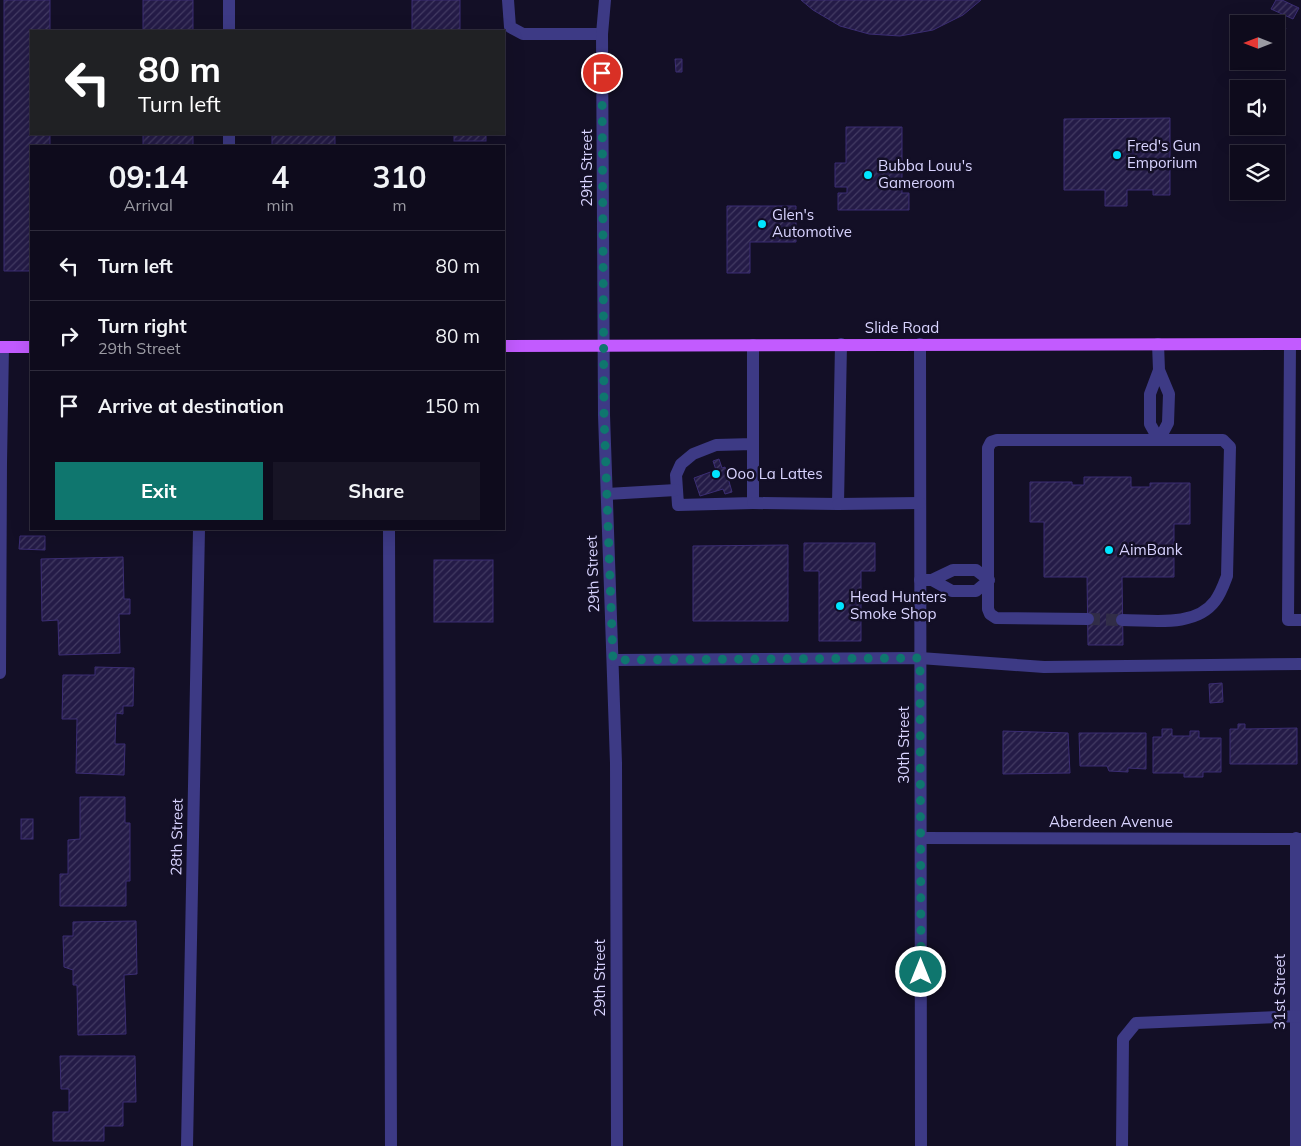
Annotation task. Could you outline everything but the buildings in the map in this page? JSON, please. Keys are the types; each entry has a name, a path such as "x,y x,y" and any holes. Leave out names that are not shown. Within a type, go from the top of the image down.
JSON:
{"main road":[{"name":"Slide Road","path":"505,346 1296,344"},
{"path":"2,347 30,347"}],"street":[{"path":"229,0 229,30"},
{"path":"508,0 510,27 523,34 602,34"},
{"name":"29th Street","path":"605,0 602,34 604,415 616,762 617,1146"},
{"path":"838,504 841,344"},
{"name":"30th Street","path":"920,344 920,503 926,580 920,658 921,1146"},
{"path":"1158,344 1158,370 1150,394 1150,424 1159,440"},
{"path":"1296,344 1288,620 1301,620"},
{"path":"753,345 753,503"},
{"path":"0,673 2,347"},
{"path":"1158,370 1169,394 1168,424 1159,440"},
{"path":"1088,619 996,618 990,614 988,609 988,448 991,442 997,440 1223,440 1230,446 1227,576 1215,601 1206,610 1196,615 1176,620 1122,620"},
{"path":"753,444 716,446 693,454 681,464 676,475 678,505 920,503"},
{"path":"607,494 676,490"},
{"name":"28th Street","path":"187,1146 199,530"},
{"path":"390,530 391,1146"},
{"path":"926,580 953,570 976,570 989,580"},
{"path":"926,580 952,591 976,591 989,580"},
{"path":"613,660 920,658 1044,667 1301,664"},
{"name":"Aberdeen Avenue","path":"921,838 1298,838"},
{"name":"31st Street","path":"1296,1146 1298,838"},
{"path":"1122,1146 1123,1039 1136,1023 1298,1016"}],"tunnel":[{"path":"1088,619 1122,620"}],"place":[{"name":"Fred's Gun Emporium","path":"1117,155"},
{"name":"Bubba Louu's Gameroom","path":"868,175"},
{"name":"Glen's Automotive","path":"762,224"},
{"name":"Ooo La Lattes","path":"716,474"},
{"name":"AimBank","path":"1109,550"},
{"name":"Head Hunters Smoke Shop","path":"840,606"}],"route":[{"path":"602,73 604,415 613,660 920,658 921,972"}]}
